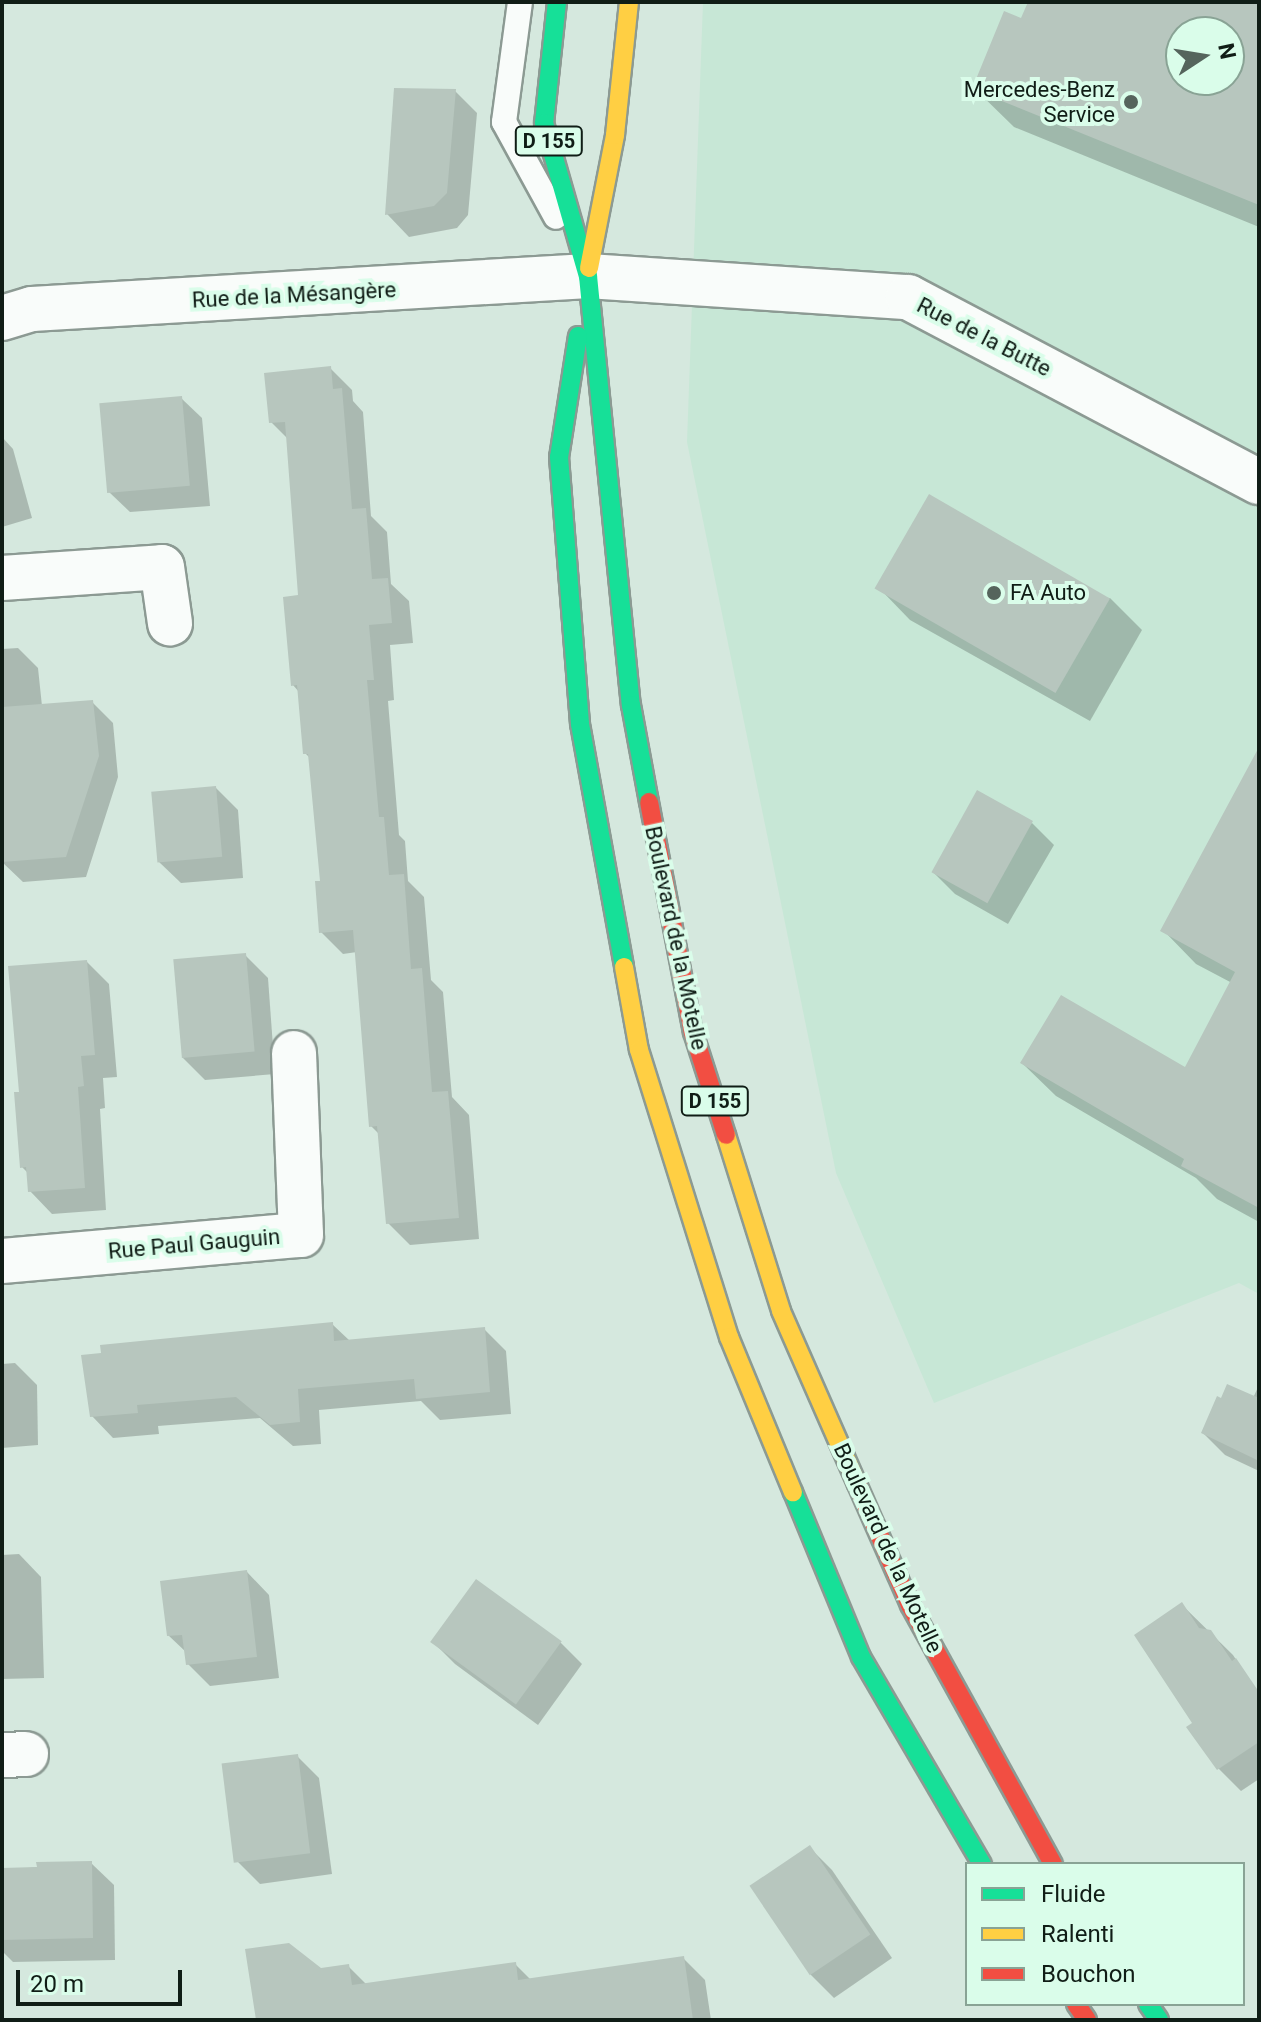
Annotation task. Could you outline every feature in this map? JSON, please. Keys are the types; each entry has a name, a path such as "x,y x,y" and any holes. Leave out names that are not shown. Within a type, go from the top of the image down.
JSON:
{"main road":[{"name":"Boulevard de la Motelle","path":"557,2 544,123 588,276 631,705 693,1032 787,1325 910,1605 1052,1862"},
{"name":"Boulevard de la Motelle","path":"629,2 615,135 588,276 559,457 580,724 639,1050 729,1337 861,1657 981,1862"}],"street":[{"name":"Rue de la Mésangère","path":"2,318 32,309 588,276"},
{"name":"Rue de la Butte","path":"588,276 908,297 1259,482"},
{"path":"2,578 162,567 170,623"},
{"name":"Rue Paul Gauguin","path":"2,1261 301,1235 294,1053"}],"lane":[{"path":"520,2 504,122 588,276"}],"shaded area":[{"path":"703,2 1259,2 1259,1294 1239,1283 934,1403 836,1173 687,442"}],"building":[{"name":"Mercedes-Benz Service","path":"1028,2 1259,2 1259,205 972,89 1004,11 1021,18"},
{"path":"394,88 456,89 447,193 434,206 385,215"},
{"path":"331,366 333,389 342,388 352,509 366,508 372,579 388,578 392,623 369,625 374,680 367,680 379,817 384,817 389,875 404,874 411,969 422,968 432,1092 448,1091 459,1218 386,1224 377,1126 369,1127 353,930 319,933 315,881 320,881 308,754 303,754 297,685 291,686 283,597 298,595 285,422 269,423 264,373"},
{"path":"182,396 190,486 107,493 99,403"},
{"name":"FA Auto","path":"929,494 1110,598 1055,693 874,588"},
{"path":"93,700 99,756 66,857 2,862 2,707"},
{"path":"1259,747 1259,1208 1181,1166 1184,1159 1020,1063 1061,995 1185,1067 1235,972 1160,931"},
{"path":"216,786 222,857 157,862 151,792"},
{"path":"977,790 1033,821 987,903 931,872"},
{"path":"246,953 255,1052 182,1058 173,959"},
{"path":"87,960 95,1055 81,1056 84,1086 78,1087 85,1188 28,1192 26,1167 20,1168 14,1092 19,1092 8,966"},
{"path":"333,1322 334,1341 485,1327 490,1392 416,1399 414,1379 298,1389 300,1422 270,1425 236,1397 137,1405 138,1413 90,1417 81,1355 101,1353 100,1345"},
{"path":"1227,1384 1259,1398 1259,1461 1201,1433 1217,1396 1221,1398"},
{"path":"247,1570 257,1657 186,1665 182,1635 167,1636 160,1581"},
{"path":"476,1579 562,1641 516,1704 430,1642"},
{"path":"1182,1602 1199,1628 1211,1630 1232,1661 1236,1658 1259,1692 1259,1742 1217,1770 1186,1727 1192,1723 1134,1635"},
{"path":"298,1754 310,1853 234,1863 222,1763"},
{"path":"810,1845 870,1935 810,1975 749,1886"},
{"path":"92,1861 93,1938 2,1940 2,1868 37,1867 36,1862"},
{"path":"289,1943 321,1968 349,1964 352,1985 516,1962 518,1980 684,1956 693,2020 256,2020 245,1949"}],"traffic: fast":[{"path":"557,2 544,123 588,276 631,705 649,802"},
{"path":"578,336 559,457 580,724 624,967"},
{"path":"793,1492 861,1657 981,1862"},
{"path":"1149,2006 1159,2020"}],"traffic: slow":[{"path":"589,268 615,135 629,2"},
{"path":"624,967 639,1050 729,1337 793,1492"},
{"path":"726,1135 781,1311 857,1484"}],"traffic: jam":[{"path":"649,802 693,1032 726,1135"},
{"path":"857,1484 910,1605 1052,1862"},
{"path":"1077,2006 1087,2020"}],"place":[{"name":"Mercedes-Benz Service","path":"1131,102"},
{"name":"FA Auto","path":"994,593"}]}
